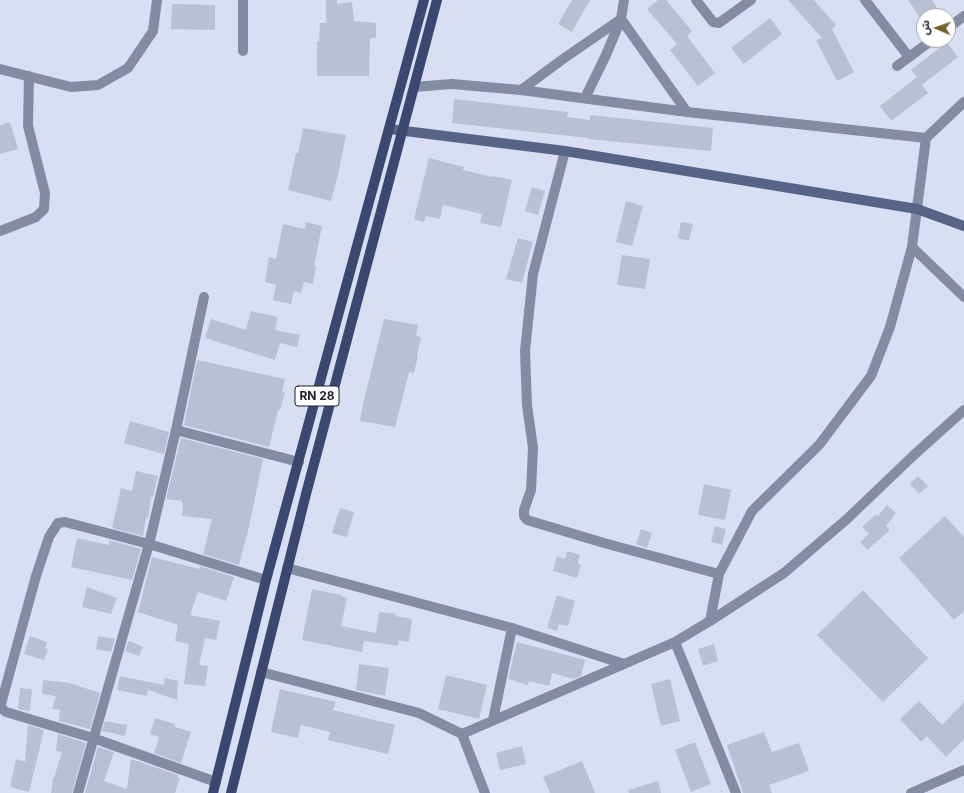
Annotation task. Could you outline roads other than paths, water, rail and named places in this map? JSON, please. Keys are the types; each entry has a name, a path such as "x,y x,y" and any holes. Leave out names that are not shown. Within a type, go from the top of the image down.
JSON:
{"main road":[{"name":"RN 28","path":"213,793 266,580 424,0"},
{"name":"RN 28","path":"231,793 288,568 437,0"},
{"path":"389,129 565,152 916,209 964,226"}],"street":[{"path":"0,69 71,88 98,86 128,68 153,31 157,0"},
{"path":"242,51 243,0"},
{"path":"585,98 606,55 621,19 624,0"},
{"path":"696,0 713,22 716,23 719,23 751,0"},
{"path":"865,0 909,57"},
{"path":"521,90 563,58 621,19"},
{"path":"621,19 687,112"},
{"path":"897,66 921,48"},
{"path":"0,231 36,217 44,209 45,193 28,126 29,76"},
{"path":"414,87 452,84 521,90 687,112 926,138"},
{"path":"710,621 718,574 752,511 819,445 871,376 890,327 912,247 926,138 964,102"},
{"path":"565,152 532,281 525,351 527,405 533,448 531,490 524,510 524,516 527,520 718,574"},
{"path":"912,247 964,297"},
{"path":"78,793 149,544 176,430 204,297"},
{"path":"462,734 675,642 710,621 784,573 847,519 964,410"},
{"path":"176,430 299,462"},
{"path":"216,782 93,738 6,712 2,709 1,704 36,576 49,537 58,523 65,522 149,544 266,580"},
{"path":"288,568 512,628 624,664"},
{"path":"493,720 512,628"},
{"path":"675,642 736,793"},
{"path":"261,672 419,713 462,734 485,793"},
{"path":"911,793 964,770"}]}
